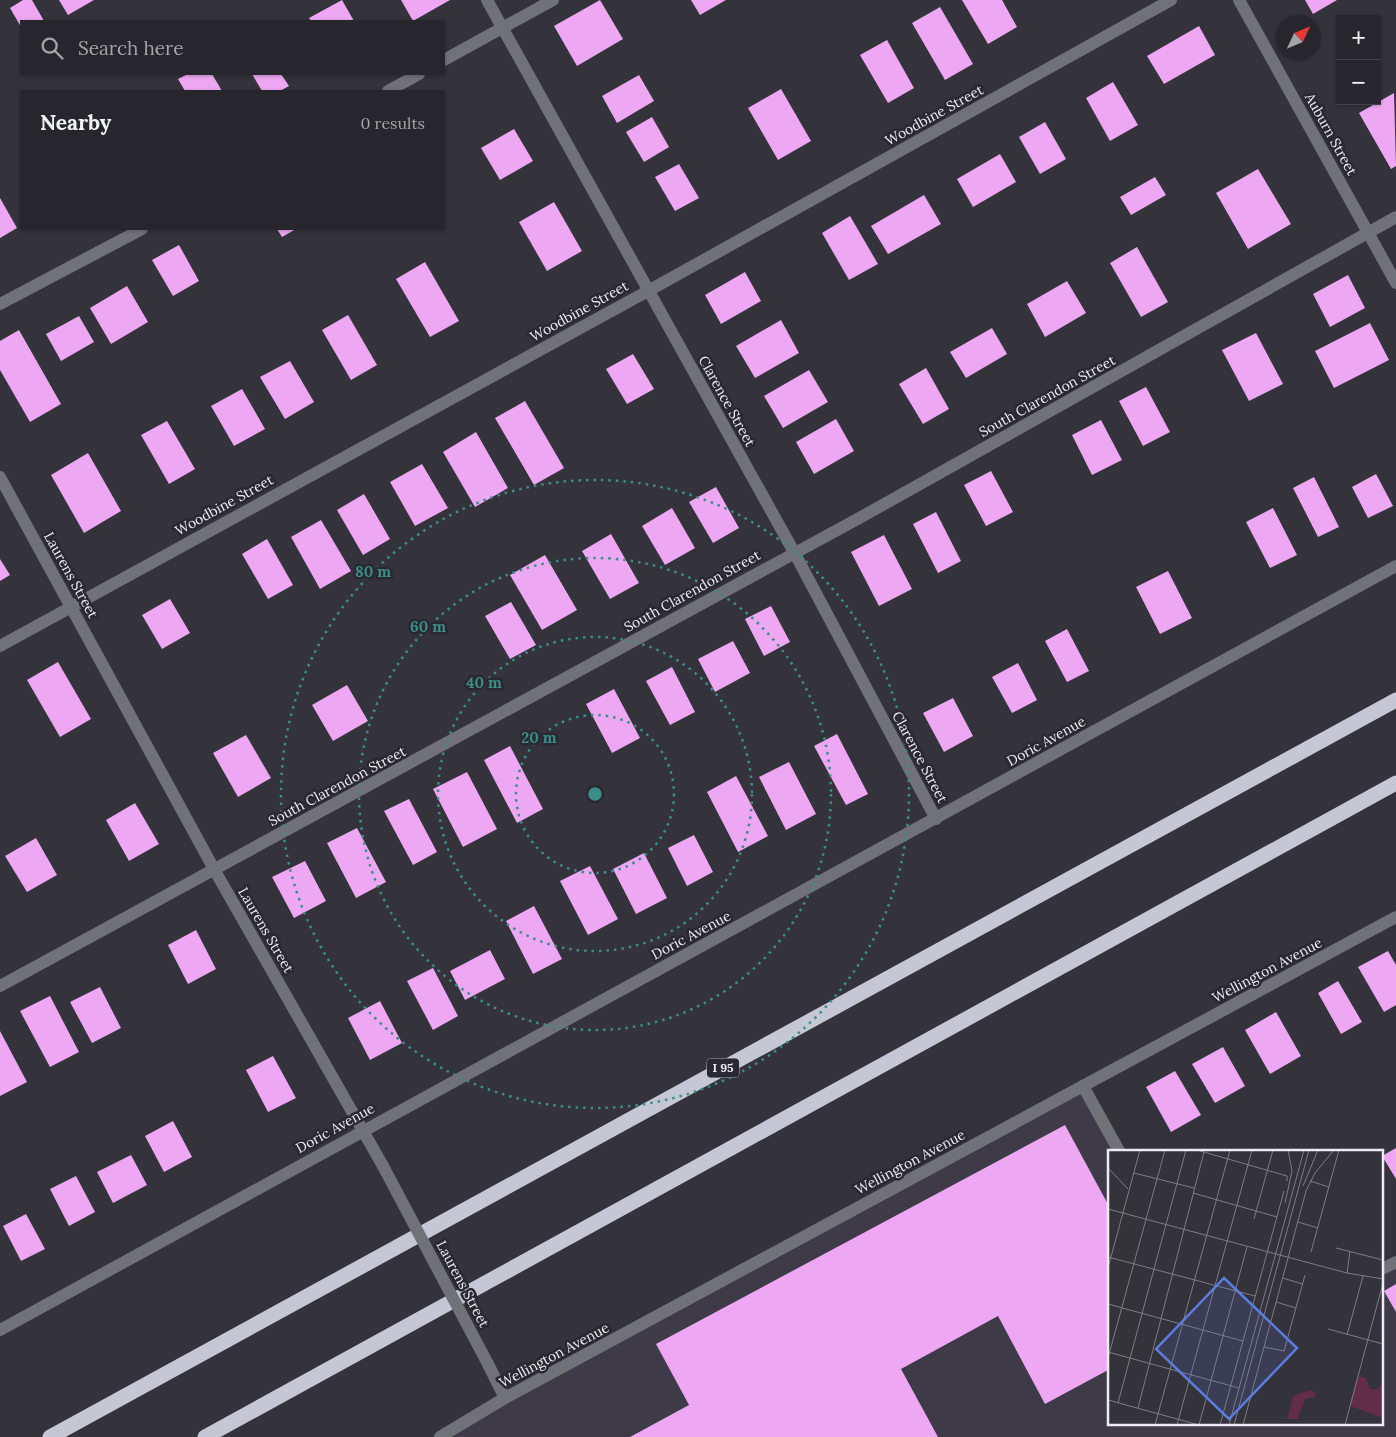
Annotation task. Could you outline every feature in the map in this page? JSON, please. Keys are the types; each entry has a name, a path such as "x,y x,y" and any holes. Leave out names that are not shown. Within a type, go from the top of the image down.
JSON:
{"highway":[{"name":"I 95","path":"50,1437 1396,700"},
{"path":"205,1437 1396,783"}],"street":[{"name":"Clarence Street","path":"487,0 794,552 936,819"},
{"path":"445,59 552,0"},
{"name":"Woodbine Street","path":"0,646 648,291 1172,0"},
{"name":"Auburn Street","path":"1239,0 1396,283"},
{"path":"390,90 417,75"},
{"name":"South Clarendon Street","path":"0,986 863,516 1396,217"},
{"path":"0,304 140,230"},
{"name":"Laurens Street","path":"0,477 214,869 383,1166 505,1398"},
{"name":"Doric Avenue","path":"0,1330 1396,566"},
{"name":"Wellington Avenue","path":"440,1437 505,1398 1396,916"},
{"path":"1083,1086 1118,1150"},
{"path":"1384,1268 1396,1262"}],"shaded area":[{"path":"1087,1088 1121,1150 1108,1150 1108,1424 1384,1424 1384,1268 1396,1262 1396,1437 443,1437"}],"building":[{"path":"23,0 32,0 43,20 20,20 20,25 10,8"},
{"path":"59,0 94,0 68,15"},
{"path":"342,0 353,20 310,20 309,18"},
{"path":"401,0 450,0 415,20 412,20"},
{"path":"600,0 623,39 577,66 554,26"},
{"path":"691,0 726,0 700,15"},
{"path":"962,0 1002,0 1017,27 988,44"},
{"path":"1305,0 1337,0 1313,14"},
{"path":"940,7 973,64 945,80 912,23"},
{"path":"1199,26 1215,55 1164,84 1147,56"},
{"path":"887,40 914,88 888,103 860,55"},
{"path":"186,75 213,75 221,90 184,90 178,79"},
{"path":"253,75 282,75 289,86 282,90 261,90"},
{"path":"639,75 654,101 617,123 602,96"},
{"path":"1113,82 1138,125 1110,141 1086,98"},
{"path":"781,89 811,141 778,160 748,108"},
{"path":"1394,93 1396,166 1391,169 1359,113 1373,105 1381,105 1381,100"},
{"path":"652,117 669,147 644,162 626,132"},
{"path":"1045,122 1066,159 1040,174 1019,137"},
{"path":"514,129 533,161 500,180 481,148"},
{"path":"1000,154 1016,182 973,207 957,179"},
{"path":"679,164 699,198 675,211 655,177"},
{"path":"1258,169 1291,224 1248,249 1216,193"},
{"path":"1155,177 1166,195 1131,215 1120,197"},
{"path":"924,195 941,224 888,254 871,226"},
{"path":"0,198 17,228 0,238"},
{"path":"554,202 582,251 547,271 519,222"},
{"path":"850,216 878,264 849,280 822,233"},
{"path":"278,230 294,230 282,237"},
{"path":"179,245 199,281 173,296 152,260"},
{"path":"1137,247 1168,302 1141,317 1110,263"},
{"path":"425,262 459,321 430,337 396,279"},
{"path":"745,272 761,301 721,324 705,295"},
{"path":"1348,275 1365,308 1330,327 1313,294"},
{"path":"1067,281 1086,313 1045,337 1027,304"},
{"path":"127,286 148,322 111,344 90,308"},
{"path":"348,315 377,365 351,380 322,330"},
{"path":"79,316 94,342 61,361 46,334"},
{"path":"781,320 799,353 755,378 736,346"},
{"path":"1370,323 1389,360 1334,388 1315,351"},
{"path":"992,328 1007,354 966,378 950,352"},
{"path":"19,330 61,404 30,422 0,370 0,341"},
{"path":"1256,333 1283,384 1249,401 1222,350"},
{"path":"633,354 654,389 627,404 606,369"},
{"path":"290,361 314,402 285,419 260,377"},
{"path":"926,368 949,409 923,424 899,384"},
{"path":"809,370 828,402 783,428 764,396"},
{"path":"1146,387 1170,432 1143,446 1119,401"},
{"path":"242,389 265,429 234,446 211,406"},
{"path":"525,401 564,468 534,485 495,418"},
{"path":"836,419 854,451 814,474 796,442"},
{"path":"1101,420 1122,460 1092,475 1072,435"},
{"path":"167,421 195,469 169,484 141,435"},
{"path":"476,432 508,488 475,507 443,452"},
{"path":"88,453 121,511 84,533 51,475"},
{"path":"422,464 448,508 415,526 390,482"},
{"path":"991,471 1013,512 986,526 964,485"},
{"path":"1376,474 1393,506 1368,518 1352,487"},
{"path":"1314,477 1339,527 1318,537 1293,488"},
{"path":"716,487 739,528 713,543 689,502"},
{"path":"364,494 390,539 363,555 337,510"},
{"path":"672,508 695,548 665,565 642,526"},
{"path":"1273,508 1297,555 1270,568 1246,522"},
{"path":"936,512 961,561 938,573 913,524"},
{"path":"321,520 351,571 320,589 291,537"},
{"path":"611,534 639,583 610,599 582,551"},
{"path":"884,535 912,589 879,606 851,552"},
{"path":"267,539 293,585 268,599 242,554"},
{"path":"545,555 577,610 542,630 510,575"},
{"path":"0,559 10,575 0,581"},
{"path":"1168,571 1192,618 1160,634 1136,587"},
{"path":"170,599 190,633 162,649 142,615"},
{"path":"511,602 536,645 510,659 485,616"},
{"path":"771,606 790,642 764,656 745,619"},
{"path":"1067,629 1089,671 1067,682 1045,641"},
{"path":"733,641 750,673 715,692 698,659"},
{"path":"58,662 91,719 60,737 27,680"},
{"path":"1018,663 1037,700 1012,713 992,677"},
{"path":"672,667 695,712 670,725 646,681"},
{"path":"347,685 368,721 333,741 312,705"},
{"path":"614,689 640,738 612,753 586,704"},
{"path":"953,698 973,736 944,752 923,713"},
{"path":"837,734 868,794 846,805 814,746"},
{"path":"246,735 271,778 238,797 213,753"},
{"path":"510,746 543,809 517,823 484,760"},
{"path":"789,762 816,814 786,830 759,777"},
{"path":"467,772 497,829 463,847 433,789"},
{"path":"736,776 768,836 738,852 707,792"},
{"path":"409,799 437,852 413,865 384,811"},
{"path":"135,803 159,844 129,861 106,820"},
{"path":"357,828 386,882 356,898 327,843"},
{"path":"694,835 713,872 687,886 668,848"},
{"path":"36,838 57,875 27,892 5,856"},
{"path":"644,853 667,898 636,914 613,869"},
{"path":"305,861 326,901 294,918 272,877"},
{"path":"590,866 618,919 588,935 560,881"},
{"path":"534,906 562,959 533,974 506,921"},
{"path":"196,930 216,969 188,984 168,945"},
{"path":"490,950 505,979 465,1000 450,971"},
{"path":"1388,951 1396,965 1396,1005 1384,1012 1358,967"},
{"path":"433,968 458,1016 433,1030 407,981"},
{"path":"1338,981 1362,1022 1341,1034 1318,993"},
{"path":"100,987 121,1028 92,1043 70,1002"},
{"path":"50,996 79,1052 50,1067 20,1011"},
{"path":"380,1001 402,1043 370,1060 348,1018"},
{"path":"1276,1012 1301,1056 1270,1074 1245,1030"},
{"path":"0,1031 27,1082 0,1096"},
{"path":"1223,1047 1245,1086 1215,1103 1192,1064"},
{"path":"273,1056 296,1098 268,1112 246,1070"},
{"path":"1175,1071 1201,1115 1171,1132 1146,1087"},
{"path":"173,1121 192,1157 164,1172 145,1136"},
{"path":"1065,1125 1108,1204 1108,1370 1045,1404 998,1316 901,1369 938,1437 630,1437 689,1405 656,1344"},
{"path":"1396,1148 1396,1179 1384,1159 1384,1155"},
{"path":"131,1155 147,1185 113,1203 97,1172"},
{"path":"76,1176 95,1212 69,1226 50,1189"},
{"path":"26,1214 45,1249 21,1261 3,1226"},
{"path":"1396,1284 1396,1312 1384,1291"}]}
